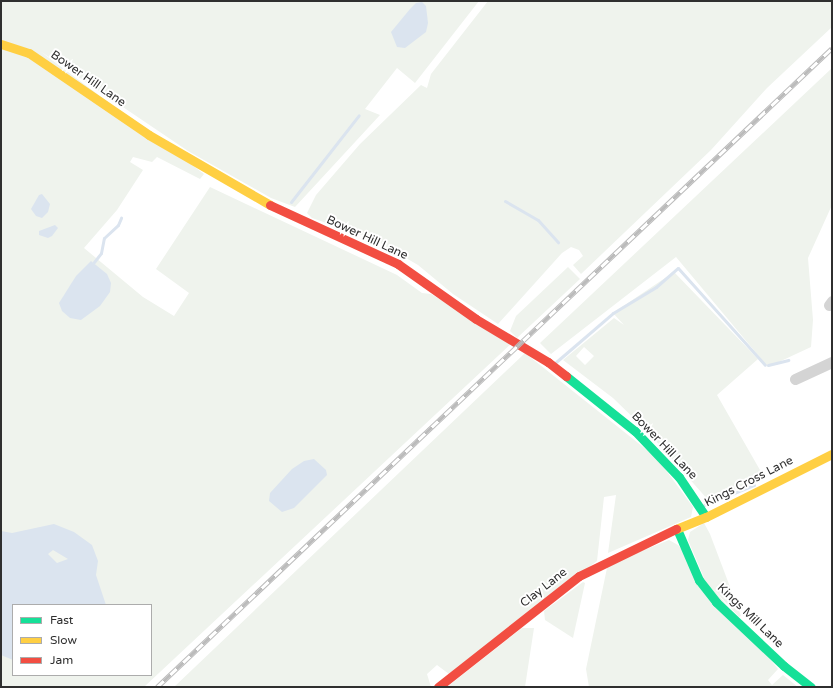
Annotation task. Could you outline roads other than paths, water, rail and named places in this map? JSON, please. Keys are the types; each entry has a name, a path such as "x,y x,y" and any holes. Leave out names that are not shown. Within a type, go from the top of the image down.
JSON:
{"street":[{"name":"Bower Hill Lane","path":"1,44 29,53 149,135 218,176 292,217 398,264 476,319 548,362 635,430 679,477 706,517"},
{"path":"795,379 832,362"},
{"name":"Kings Cross Lane","path":"677,529 706,517 832,454"},
{"name":"Clay Lane","path":"438,687 579,576 647,541 677,529"},
{"name":"Kings Mill Lane","path":"677,529 694,571 711,596 784,666 811,687"}],"waterway":[{"path":"291,202 359,115"},
{"path":"505,201 538,220 558,242"},
{"path":"94,262 101,253 104,238 118,225 121,218"},
{"path":"556,362 613,313 656,287 678,268 765,365"},
{"path":"768,365 788,360"},
{"path":"704,505 754,485"}],"railway":[{"path":"157,687 832,48"}]}
